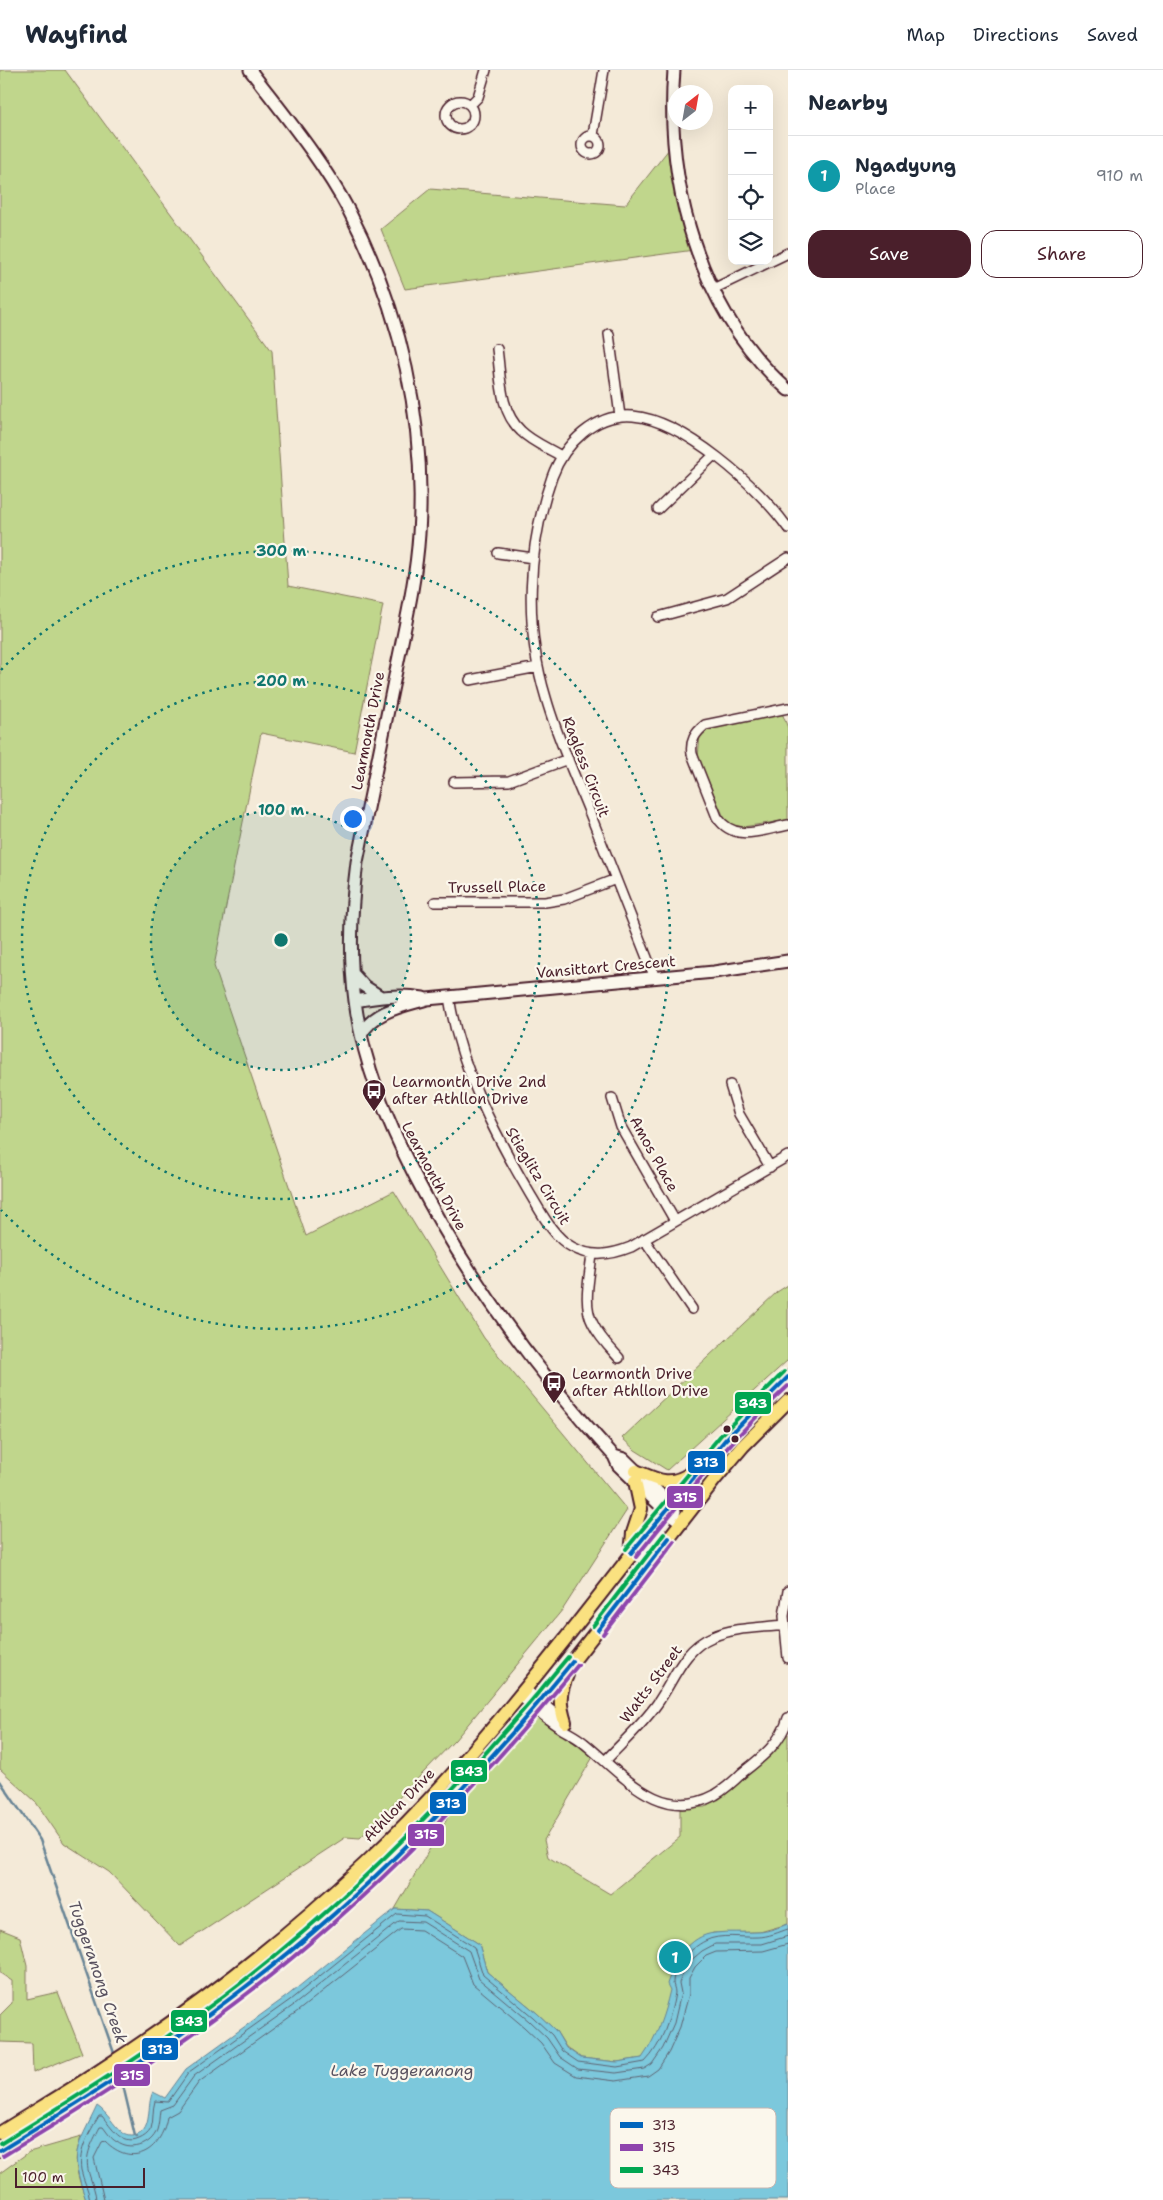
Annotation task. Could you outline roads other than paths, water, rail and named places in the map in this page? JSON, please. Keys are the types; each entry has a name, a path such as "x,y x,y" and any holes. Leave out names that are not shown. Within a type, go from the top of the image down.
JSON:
{"main road":[{"name":"Athllon Drive","path":"0,2133 122,2057 250,1963 367,1863 422,1806 523,1692 700,1466 730,1433 788,1377"},
{"path":"0,2151 129,2070 255,1979 361,1891 412,1842 538,1705 743,1446 788,1401"},
{"path":"631,1553 633,1533 641,1509 635,1476 672,1482 683,1479 700,1466"},
{"path":"565,1722 560,1705 562,1690 573,1662"}],"street":[{"name":"Learmonth Drive","path":"250,70 315,156 349,210 369,251 395,323 412,395 418,442 420,500 417,553 408,610 356,869 352,916 355,1001 361,1035 374,1081 397,1141 427,1200 495,1310 533,1362 574,1412 614,1456 624,1459 635,1476 681,1522"},
{"path":"470,105 478,97 486,70"},
{"path":"593,135 604,70"},
{"path":"674,70 673,124 678,174 694,243 713,288 738,334 769,374 788,390"},
{"path":"713,288 788,253"},
{"path":"609,334 620,416"},
{"path":"497,349 503,396 510,416 522,432 561,456"},
{"name":"Ragless Circuit","path":"655,978 568,759 546,699 538,667 532,613 533,558 546,496 561,456 573,441 587,429 603,421 620,416 645,417 661,422 714,455 751,486 788,528"},
{"path":"658,509 714,455"},
{"path":"498,554 533,558"},
{"path":"658,617 727,598 788,558"},
{"path":"470,680 538,667"},
{"path":"788,708 705,725 696,732 691,747 692,754 722,826 740,834 788,825"},
{"path":"454,782 509,781 568,759"},
{"name":"Trussell Place","path":"435,902 545,902 564,898 616,878"},
{"name":"Vansittart Crescent","path":"361,1035 369,1023 379,1016 396,1008 427,999 655,978 755,967 788,960"},
{"path":"354,975 364,986 381,997"},
{"name":"Vansittart Crescent","path":"355,1001 381,997 410,996 427,999"},
{"name":"Stieglitz Circuit","path":"449,997 461,1051 474,1085 522,1179 561,1239 572,1247 592,1254 618,1252 644,1240 788,1156"},
{"path":"730,1085 739,1114 770,1167"},
{"name":"Amos Place","path":"612,1098 621,1127 675,1221"},
{"path":"644,1240 692,1309"},
{"path":"592,1254 588,1310 592,1324 619,1358"},
{"path":"788,1590 784,1625 788,1658"},
{"name":"Watts Street","path":"605,1760 642,1723 658,1703 681,1663 692,1650 705,1640 727,1632 784,1625"},
{"path":"523,1692 558,1727 573,1734 651,1797 679,1805 694,1803 723,1789 764,1755 779,1738 788,1718"},
{"path":"538,1705 565,1722 573,1734"}],"water":[{"name":"Lake Tuggeranong","path":"395,1909 427,1911 479,1944 487,1972 556,2031 566,2048 581,2058 617,2062 642,2058 647,2050 656,2034 665,2008 670,1990 667,1984 670,1976 678,1959 690,1944 706,1935 720,1932 762,1932 788,1924 788,2200 86,2200 78,2171 77,2151 97,2106 125,2134 129,2136 137,2135 145,2128 153,2092 165,2098 186,2069 287,1996"}],"waterway":[{"name":"Tuggeranong Creek","path":"0,1781 40,1840 115,2056"},
{"name":"Tuggeranong Creek","path":"122,2081 135,2136 137,2137"}],"place":[{"name":"Learmonth Drive 2nd after Athllon Drive","path":"374,1112"},
{"name":"Learmonth Drive after Athllon Drive","path":"554,1404"},
{"name":"Ngadyung","path":"675,1957"}]}
